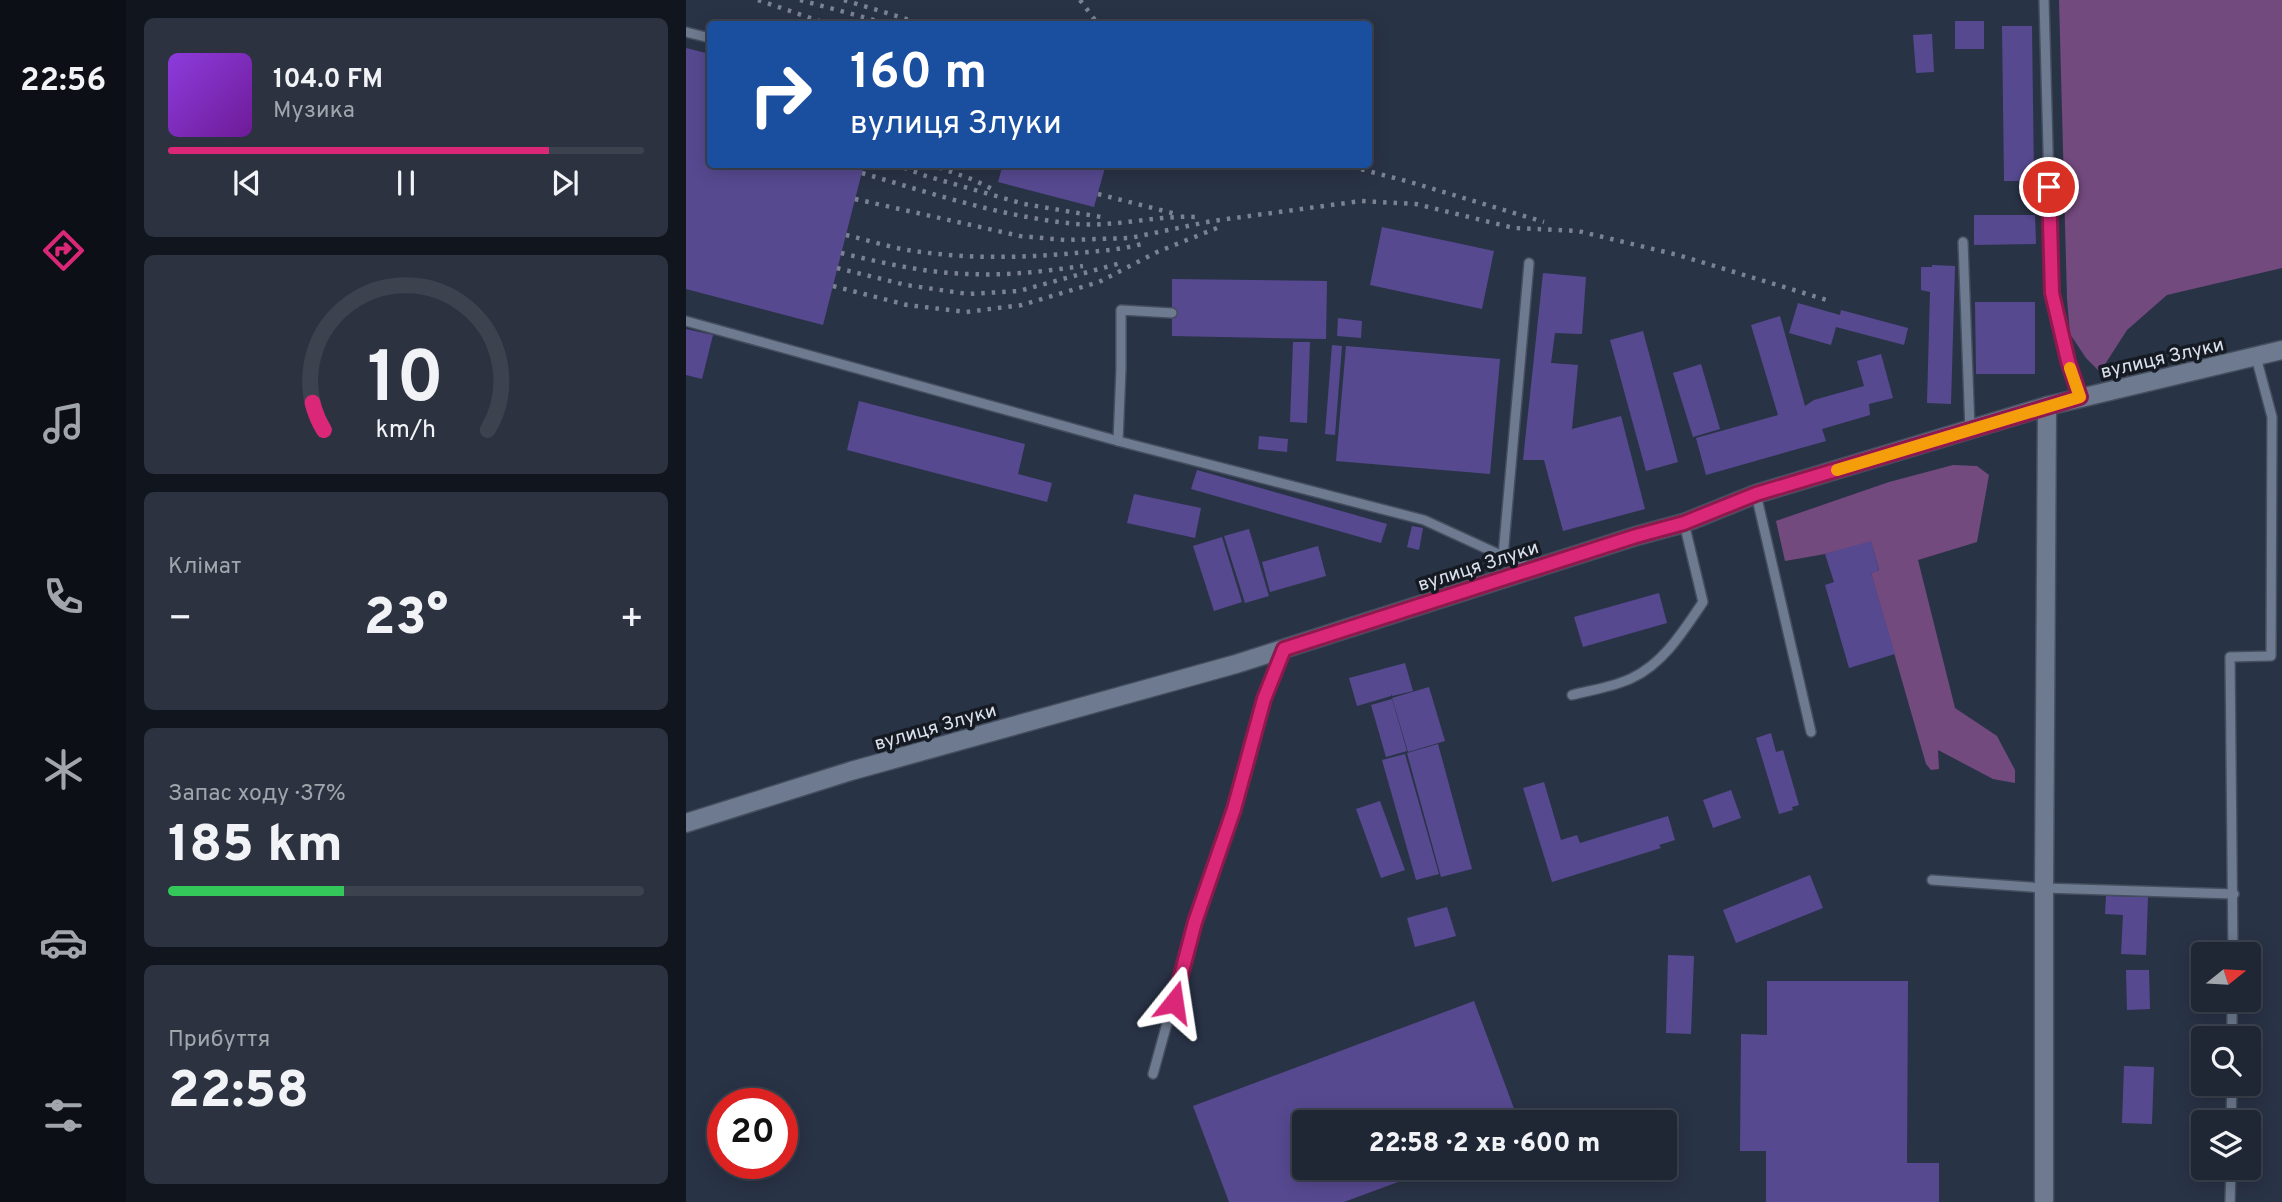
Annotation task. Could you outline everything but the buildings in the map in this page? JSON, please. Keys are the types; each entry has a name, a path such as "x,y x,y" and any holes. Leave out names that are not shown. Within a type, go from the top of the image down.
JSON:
{"street":[{"name":"вулиця Злуки","path":"686,823 851,771 1236,664 1684,523 1756,494 2047,406 2282,350"},
{"path":"2044,1202 2047,406"}],"lane":[{"path":"2044,0 2052,293 2068,361 2080,397"},
{"path":"686,32 707,37"},
{"path":"1963,242 1970,430"},
{"path":"1503,556 1529,263"},
{"path":"1118,441 1121,310 1172,313"},
{"path":"686,321 1118,441 1424,520 1533,569"},
{"path":"2233,942 2230,657 2271,656 2272,417 2256,357"},
{"path":"1756,494 1811,732"},
{"path":"1573,695 1632,678 1658,661 1682,634 1703,602 1684,523"},
{"path":"1153,1074 1195,922 1234,809 1264,699 1284,649"},
{"path":"1932,880 2044,888 2234,894"},
{"path":"2230,1202 2231,1180"}],"shaded area":[{"path":"2059,0 2282,0 2282,268 2167,295 2127,330 2100,372 2086,358 2070,334"},
{"path":"1953,465 1977,466 1989,475 1977,542 1918,560 1955,708 1997,736 2015,770 2015,783 1993,779 1938,750 1939,769 1931,770 1926,764 1871,573 1879,570 1871,542 1785,561 1776,521 1889,482"}],"railway":[{"path":"758,0 819,21"},
{"path":"800,0 878,21"},
{"path":"844,0 913,21"},
{"path":"1080,0 1096,21"},
{"path":"905,168 1024,204 1101,217"},
{"path":"940,168 992,189"},
{"path":"1356,168 1544,222"},
{"path":"862,173 968,204 1049,221 1092,224 1196,217"},
{"path":"1098,194 1176,214"},
{"path":"855,199 1020,236 1065,240 1130,238 1212,221 1361,201 1416,204 1514,228 1578,231 1678,255 1827,300"},
{"path":"833,286 907,305 966,312 1022,305 1099,282 1157,252 1217,228"},
{"path":"846,235 905,250 975,256 1056,255 1110,250 1145,243"},
{"path":"841,253 905,267 953,273 1012,274 1083,266"},
{"path":"837,268 906,285 968,294 1019,291 1121,263"}],"slow traffic":[{"path":"1837,470 2080,397 2070,368"}],"route":[{"path":"1174,1002 1195,922 1234,809 1264,699 1284,649 1684,523 1756,494 2080,397 2068,361 2052,293 2049,187"}]}
